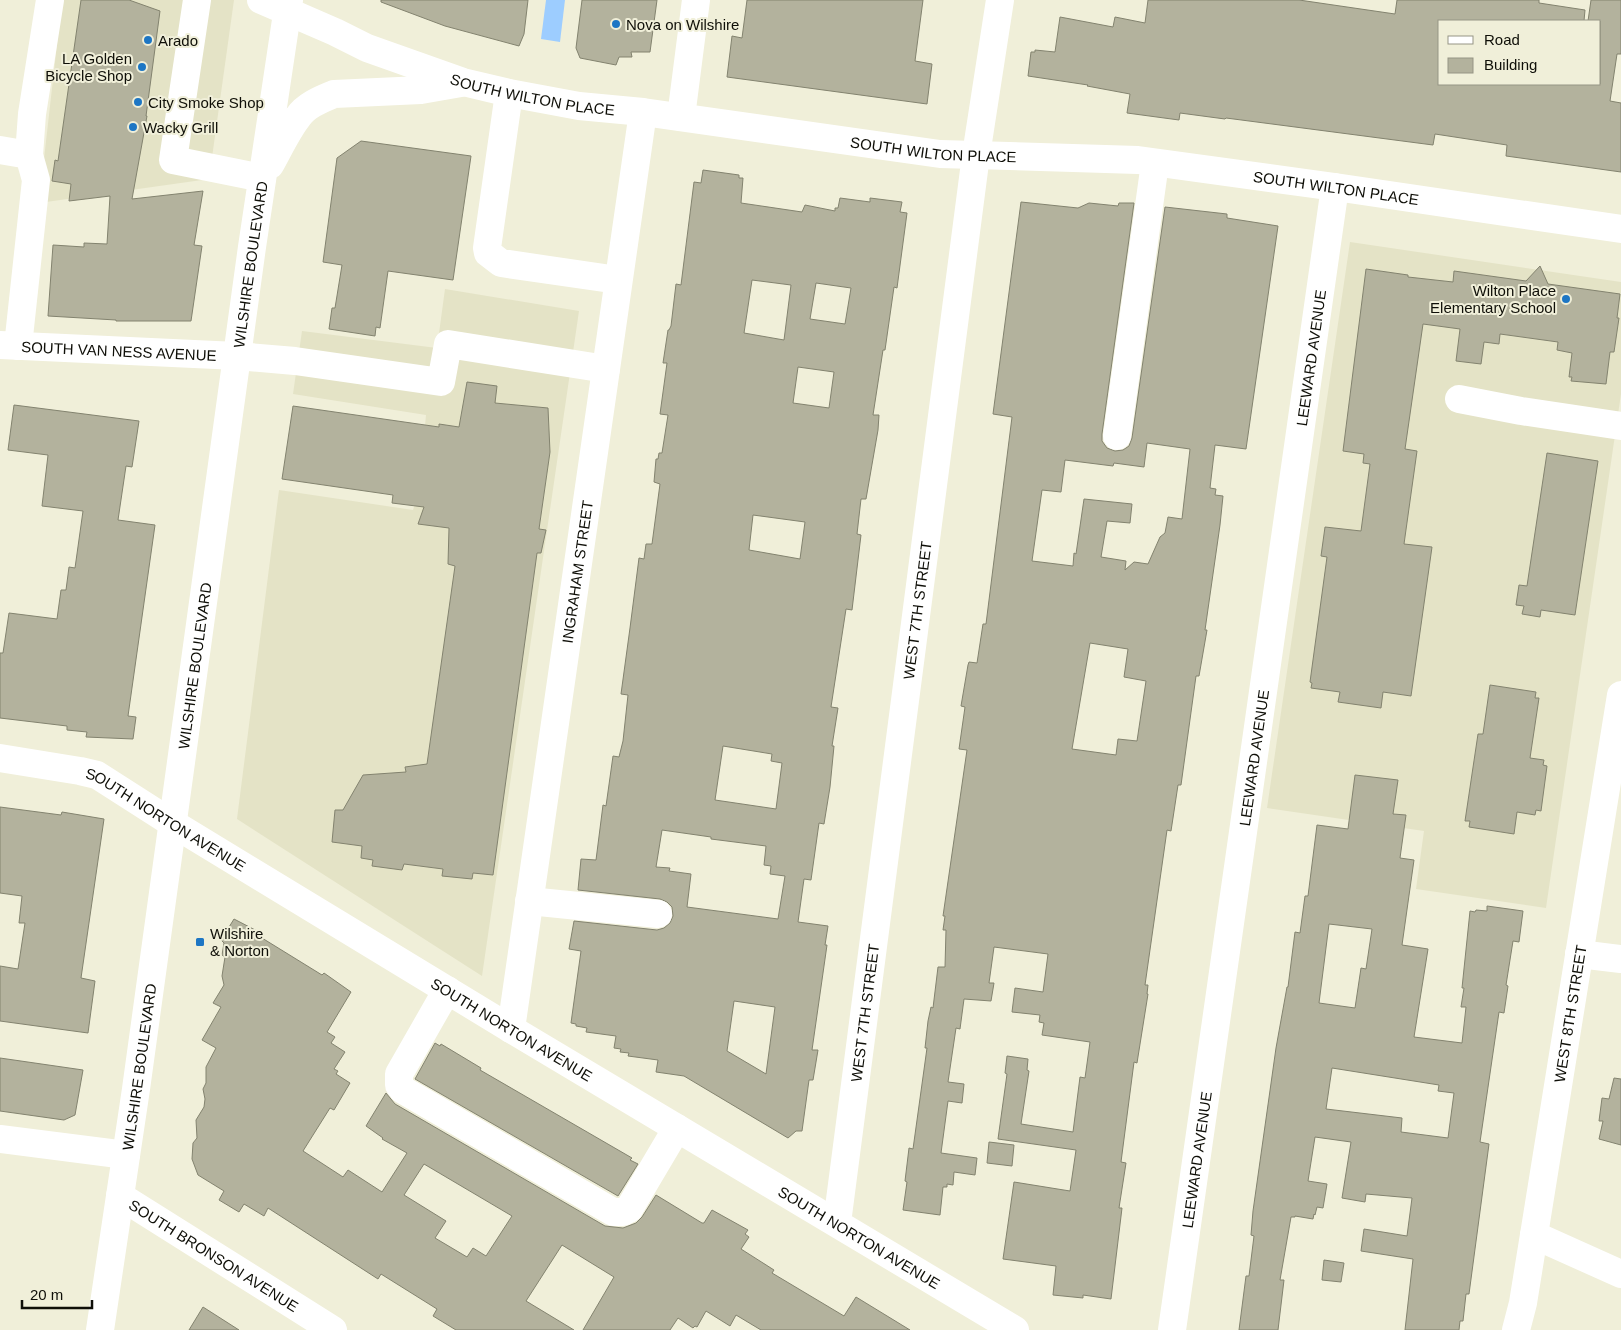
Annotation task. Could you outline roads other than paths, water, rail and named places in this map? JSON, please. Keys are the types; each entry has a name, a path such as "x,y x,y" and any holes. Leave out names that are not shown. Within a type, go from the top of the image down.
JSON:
{"street":[{"path":"9,346 36,180 29,155 32,114 50,0"},
{"path":"197,0 173,160 262,178 298,115 325,98 334,94 421,90 463,82"},
{"name":"SOUTH WILTON PLACE","path":"261,0 289,6 366,48 463,82 579,106 681,117 940,154 1138,160 1335,187 1621,230"},
{"path":"681,117 696,0"},
{"name":"WEST 7TH STREET","path":"837,1223 976,155 1000,0"},
{"name":"WILSHIRE BOULEVARD","path":"100,1330 126,1156 262,178 289,6"},
{"path":"509,93 487,248 488,253 501,263 618,280"},
{"name":"INGRAHAM STREET","path":"511,1029 643,112"},
{"path":"0,150 29,155"},
{"path":"1117,436 1155,163"},
{"name":"LEEWARD AVENUE","path":"1172,1330 1335,187"},
{"name":"SOUTH VAN NESS AVENUE","path":"9,346 237,356 295,361 441,382 448,344 606,369"},
{"path":"1459,399 1521,411 1621,426"},
{"name":"WEST 8TH STREET","path":"1516,1330 1523,1303 1621,695"},
{"name":"SOUTH NORTON AVENUE","path":"0,758 97,775 172,823 511,1029 1015,1330"},
{"path":"529,900 658,914"},
{"path":"1579,954 1621,959"},
{"path":"447,990 399,1074 399,1085 403,1090 613,1212 623,1212 629,1209 678,1128"},
{"path":"0,1138 126,1156"},
{"name":"SOUTH BRONSON AVENUE","path":"120,1196 333,1330"},
{"path":"1534,1235 1621,1274"}],"water":[{"path":"546,0 565,0 560,42 541,39"}],"place":[{"name":"Nova on Wilshire","path":"616,24"},
{"name":"Arado","path":"148,40"},
{"name":"LA Golden Bicycle Shop","path":"142,67"},
{"name":"City Smoke Shop","path":"138,102"},
{"name":"Wacky Grill","path":"133,127"},
{"name":"Wilton Place Elementary School","path":"1566,299"},
{"name":"Wilshire & Norton","path":"200,942"}]}
